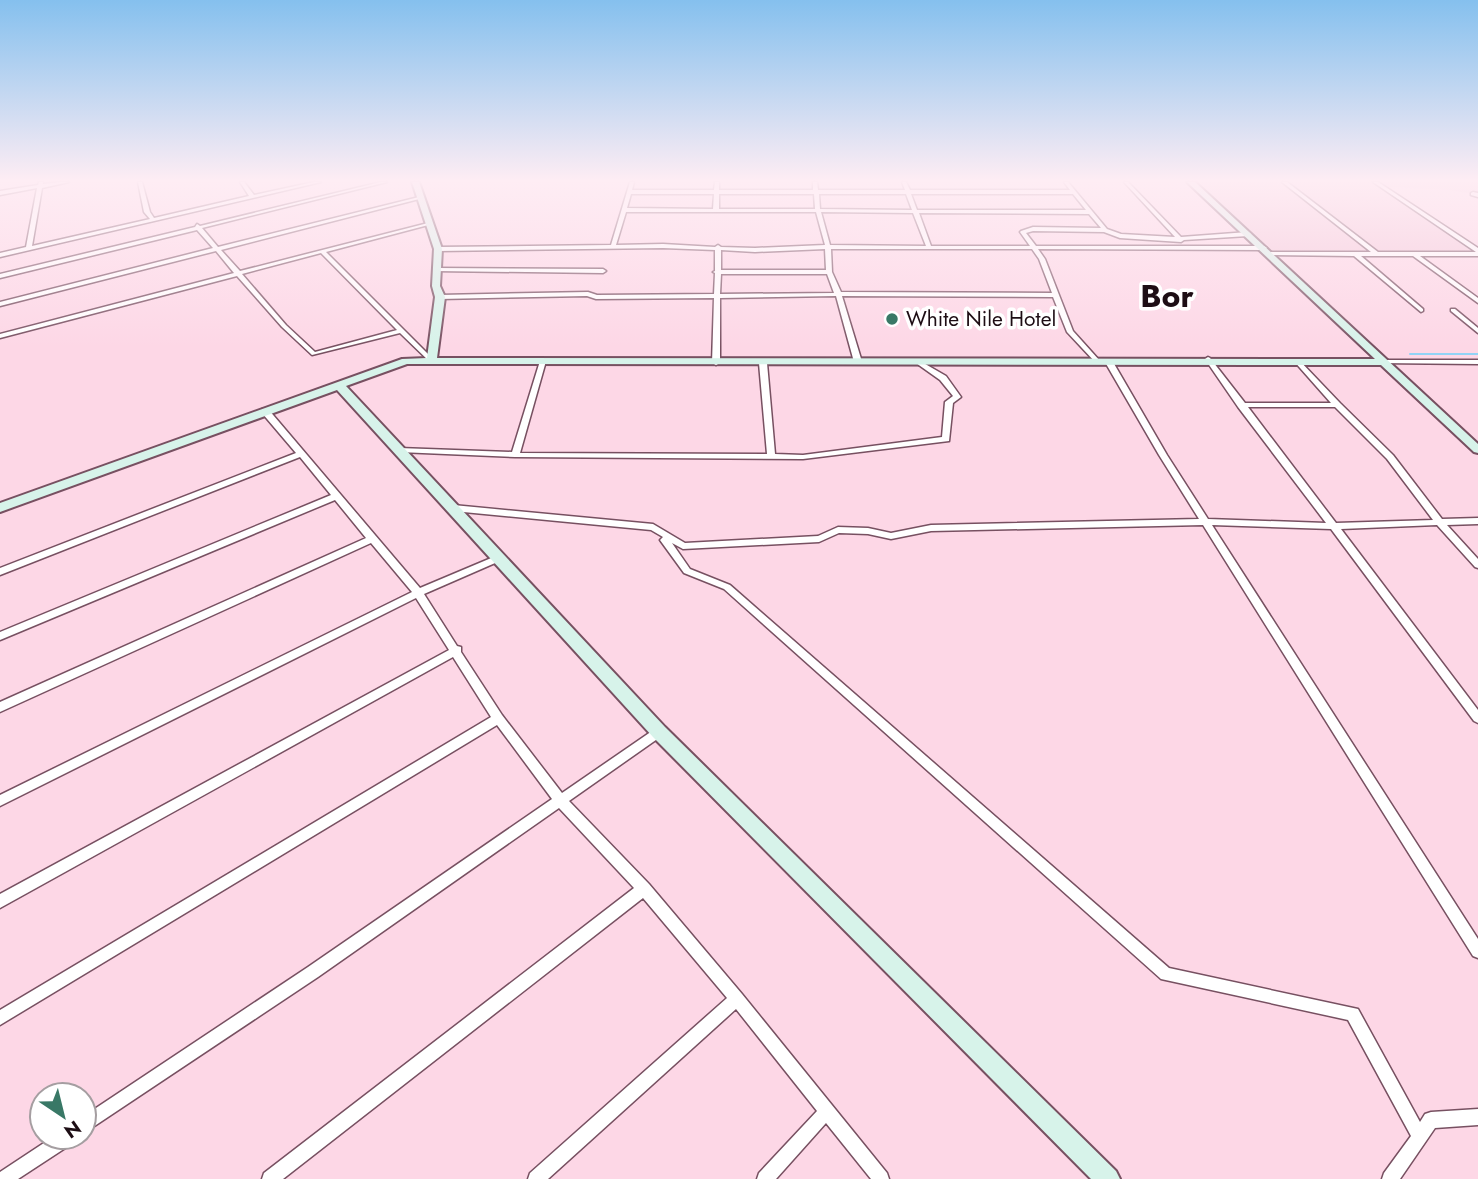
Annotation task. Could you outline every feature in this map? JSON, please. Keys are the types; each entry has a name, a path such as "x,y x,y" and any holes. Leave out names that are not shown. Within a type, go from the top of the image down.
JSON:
{"street":[{"path":"29,248 31,237"},
{"path":"0,255 76,237"},
{"path":"0,276 154,237"},
{"path":"208,237 284,326 314,355 400,331"},
{"path":"0,304 262,237"},
{"path":"0,336 375,237"},
{"path":"432,361 440,297 436,286 438,249 434,237"},
{"path":"613,247 616,237"},
{"path":"825,237 829,272 839,296 858,362"},
{"path":"925,237 929,247"},
{"path":"1026,237 1035,248 1070,332 1103,362 1478,951"},
{"path":"1110,237 1119,248"},
{"path":"1140,237 1207,237"},
{"path":"1251,237 1380,362 1478,450"},
{"path":"1356,237 1378,254"},
{"path":"1456,237 1478,252"},
{"path":"1180,239 1189,248"},
{"path":"438,249 718,247 768,250 929,247 1189,248 1355,254 1478,252"},
{"path":"716,363 718,247"},
{"path":"321,251 432,361"},
{"path":"1355,254 1421,310"},
{"path":"1414,254 1478,300"},
{"path":"437,270 603,271"},
{"path":"716,272 829,272"},
{"path":"440,297 587,294 596,297 839,296 898,292 1056,295"},
{"path":"1452,310 1478,331"},
{"path":"0,508 406,361 763,363 1209,359 1478,362"},
{"path":"1209,359 1478,718"},
{"path":"1296,360 1390,457 1440,522 1478,565"},
{"path":"515,455 543,362"},
{"path":"398,450 515,455 803,457 946,439 949,402 957,397 943,379 918,362"},
{"path":"763,363 771,457"},
{"path":"339,384 659,732 1108,1179"},
{"path":"1241,405 1337,405"},
{"path":"265,411 418,593 457,650 498,718 560,800 644,889 737,999 881,1179"},
{"path":"0,572 301,454"},
{"path":"0,636 335,497"},
{"path":"453,509 653,527 683,546 819,539 838,530 868,531 891,536 931,528 1205,522 1333,526 1478,521"},
{"path":"653,527 673,548 687,571 727,587 1166,974 1353,1014 1419,1135"},
{"path":"0,707 371,539"},
{"path":"0,801 418,593 499,558"},
{"path":"0,901 457,650"},
{"path":"0,1018 498,718"},
{"path":"98,1116 313,972 659,732"},
{"path":"270,1179 644,889"},
{"path":"536,1179 737,999"},
{"path":"765,1179 827,1111"},
{"path":"1390,1179 1431,1120 1478,1117"},
{"path":"4,1179 46,1151"}],"shaded area":[{"path":"1251,237 1459,237 1478,250 1478,253 1269,253"}],"waterway":[{"path":"1410,354 1478,354"}],"place":[{"name":"White Nile Hotel","path":"892,319"}],"district":[{"name":"Bor","path":"1167,296"}]}
